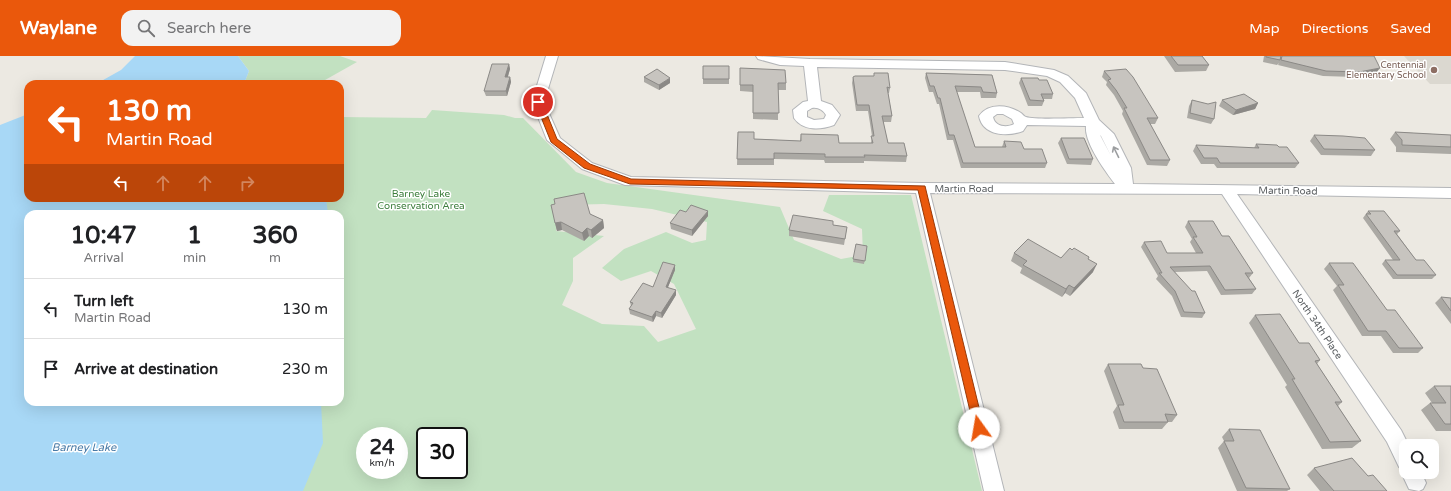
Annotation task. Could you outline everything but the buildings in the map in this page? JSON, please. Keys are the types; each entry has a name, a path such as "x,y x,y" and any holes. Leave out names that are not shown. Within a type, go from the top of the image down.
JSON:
{"street":[{"name":"Martin Road","path":"552,56 538,102 554,140 587,166 630,182 922,188 1127,188 1451,193"},
{"path":"762,56 780,61 1006,66 1050,73 1064,79 1082,96 1093,122 1092,133 1111,170 1127,188"},
{"path":"810,62 815,104"},
{"path":"1020,121 1093,122"},
{"path":"922,188 994,491"},
{"name":"North 34th Place","path":"1226,189 1394,436 1399,446"}],"shaded area":[{"name":"Centennial Elementary School","path":"1404,56 1451,56 1451,84 1430,84"}],"green space":[{"path":"238,56 340,56 357,62 325,80 246,80 249,71"},
{"name":"Barney Lake Conservation Area","path":"432,110 504,115 515,118 523,118 576,172 607,183 780,207 794,240 841,259 863,255 862,229 823,211 829,195 911,195 982,491 0,491 27,406 344,406 344,210 71,210 78,202 344,202 344,117 426,118","holes":["604,204 652,209 707,222 706,240 692,243 666,232 624,249 602,268 621,281 651,271 674,284 696,329 658,342 644,326 602,324 562,305 573,281 573,258 604,236 556,231 564,205"]}],"water":[{"path":"135,56 238,56 249,71 246,80 103,80 121,70"},
{"name":"Barney Lake","path":"24,116 24,202 326,202 328,210 24,210 24,406 321,406 323,443 303,491 0,491 0,125"}],"place":[{"name":"Centennial Elementary School","path":"1434,70"}],"route":[{"path":"538,102 554,140 587,166 630,182 922,188 979,428"}]}
